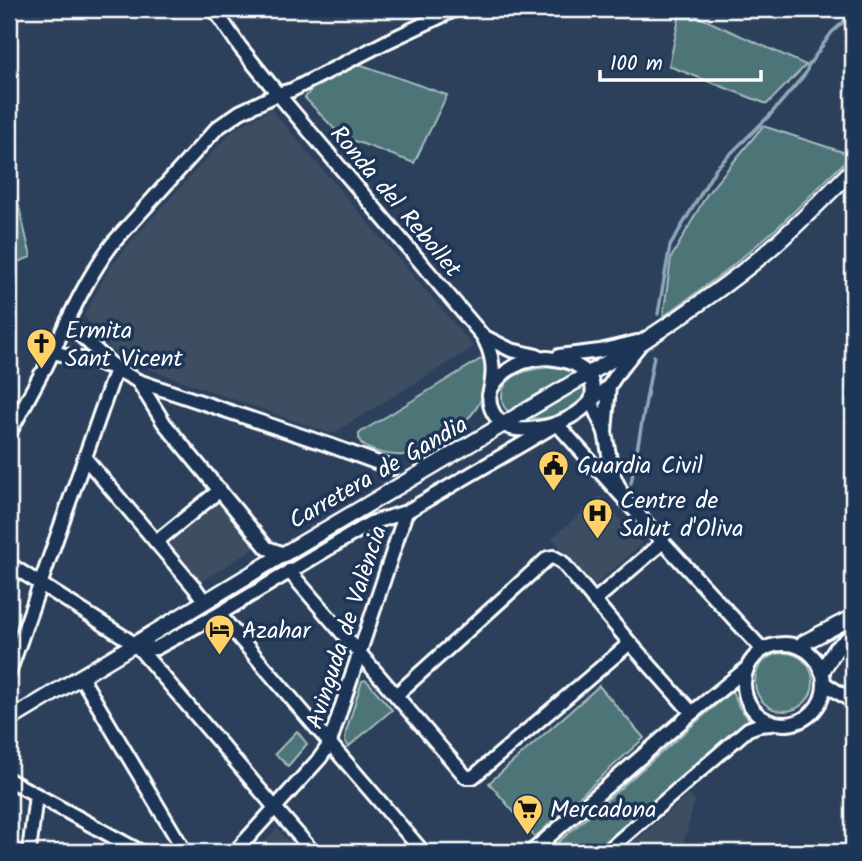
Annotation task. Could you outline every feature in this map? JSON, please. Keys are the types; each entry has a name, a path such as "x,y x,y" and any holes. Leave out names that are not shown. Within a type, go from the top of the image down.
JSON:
{"main road":[{"name":"Carretera de Gandia","path":"9,720 81,677 141,649 205,602 645,341 708,299 745,270 853,169"},
{"path":"800,646 853,617"},
{"path":"823,677 830,656 853,635"}],"street":[{"name":"Ronda del Rebollet","path":"214,9 278,94 482,335 490,350 494,370 489,395"},
{"path":"9,434 97,265 113,243 217,128 240,112 292,90 456,9"},
{"path":"67,322 116,369"},
{"name":"Ronda del Rebollet","path":"482,335 511,350 572,362 587,374"},
{"path":"645,341 600,351 534,359 515,365 499,378 489,395 493,413 504,425 512,428 557,424 762,649"},
{"name":"Avinguda de València","path":"235,852 330,745 406,512 571,417 609,386 618,371 645,341"},
{"path":"52,352 116,369 138,381 393,468"},
{"path":"9,673 116,369"},
{"path":"587,374 593,387 591,401 605,432"},
{"path":"138,381 164,423 267,548 284,554"},
{"path":"609,386 606,444 615,479 628,502"},
{"path":"85,458 205,602"},
{"path":"156,542 220,490"},
{"name":"Carretera de Gandia","path":"141,649 156,648 219,614 371,523 406,512"},
{"path":"594,601 663,542"},
{"path":"396,695 548,558 555,558 562,562 692,713"},
{"path":"9,564 141,649 313,852"},
{"path":"289,571 469,778 630,643"},
{"path":"219,614 424,852"},
{"path":"531,852 746,668 755,654 774,644 787,643 800,646 809,652 817,661 823,677 822,695 810,715 788,724 759,724 750,727 606,852"},
{"path":"746,668 743,680 748,703 764,720 776,724"},
{"path":"81,677 185,852"},
{"path":"823,677 853,702"},
{"path":"9,780 141,852"},
{"path":"29,852 36,795"}],"shaded area":[{"path":"271,109 474,347 332,434 120,359 84,316 108,270 132,240 233,130"},
{"name":"Centre de Salut d'Oliva","path":"600,496 642,544 593,587 552,538"},
{"path":"219,501 257,547 200,582 168,543"},
{"path":"689,795 695,801 681,852 622,852"},
{"path":"277,828 298,852 256,852"}],"green space":[{"path":"681,9 806,65 767,104 669,66"},
{"path":"359,64 447,95 414,163 341,136 305,98 317,81"},
{"path":"763,126 852,155 778,227 726,271 663,317 671,258 707,194"},
{"path":"9,178 12,178 31,257 13,264 9,257"},
{"path":"484,357 487,374 484,392 477,408 465,421 421,448 403,455 375,451 360,442 361,432"},
{"path":"555,367 573,371 574,374 509,412 505,408 502,400 503,389 513,377 530,370"},
{"path":"584,386 585,395 576,408 549,418 532,419 531,416"},
{"path":"778,653 790,653 805,661 813,676 813,688 805,703 790,711 778,711 763,703 755,688 755,676 763,661"},
{"path":"365,680 392,710 348,747 346,732 362,681"},
{"path":"599,686 644,738 535,837 489,783"},
{"path":"732,691 739,707 749,719 595,852 547,852"},
{"path":"297,731 307,744 288,766 275,754"}],"waterway":[{"path":"658,314 670,246 716,168 770,115 806,73 832,32 853,14"},
{"path":"631,483 654,356"}],"place":[{"name":"Ermita Sant Vicent","path":"42,371"},
{"name":"Guardia Civil","path":"554,492"},
{"name":"Centre de Salut d'Oliva","path":"597,541"},
{"name":"Azahar","path":"219,657"},
{"name":"Mercadona","path":"527,836"}]}
